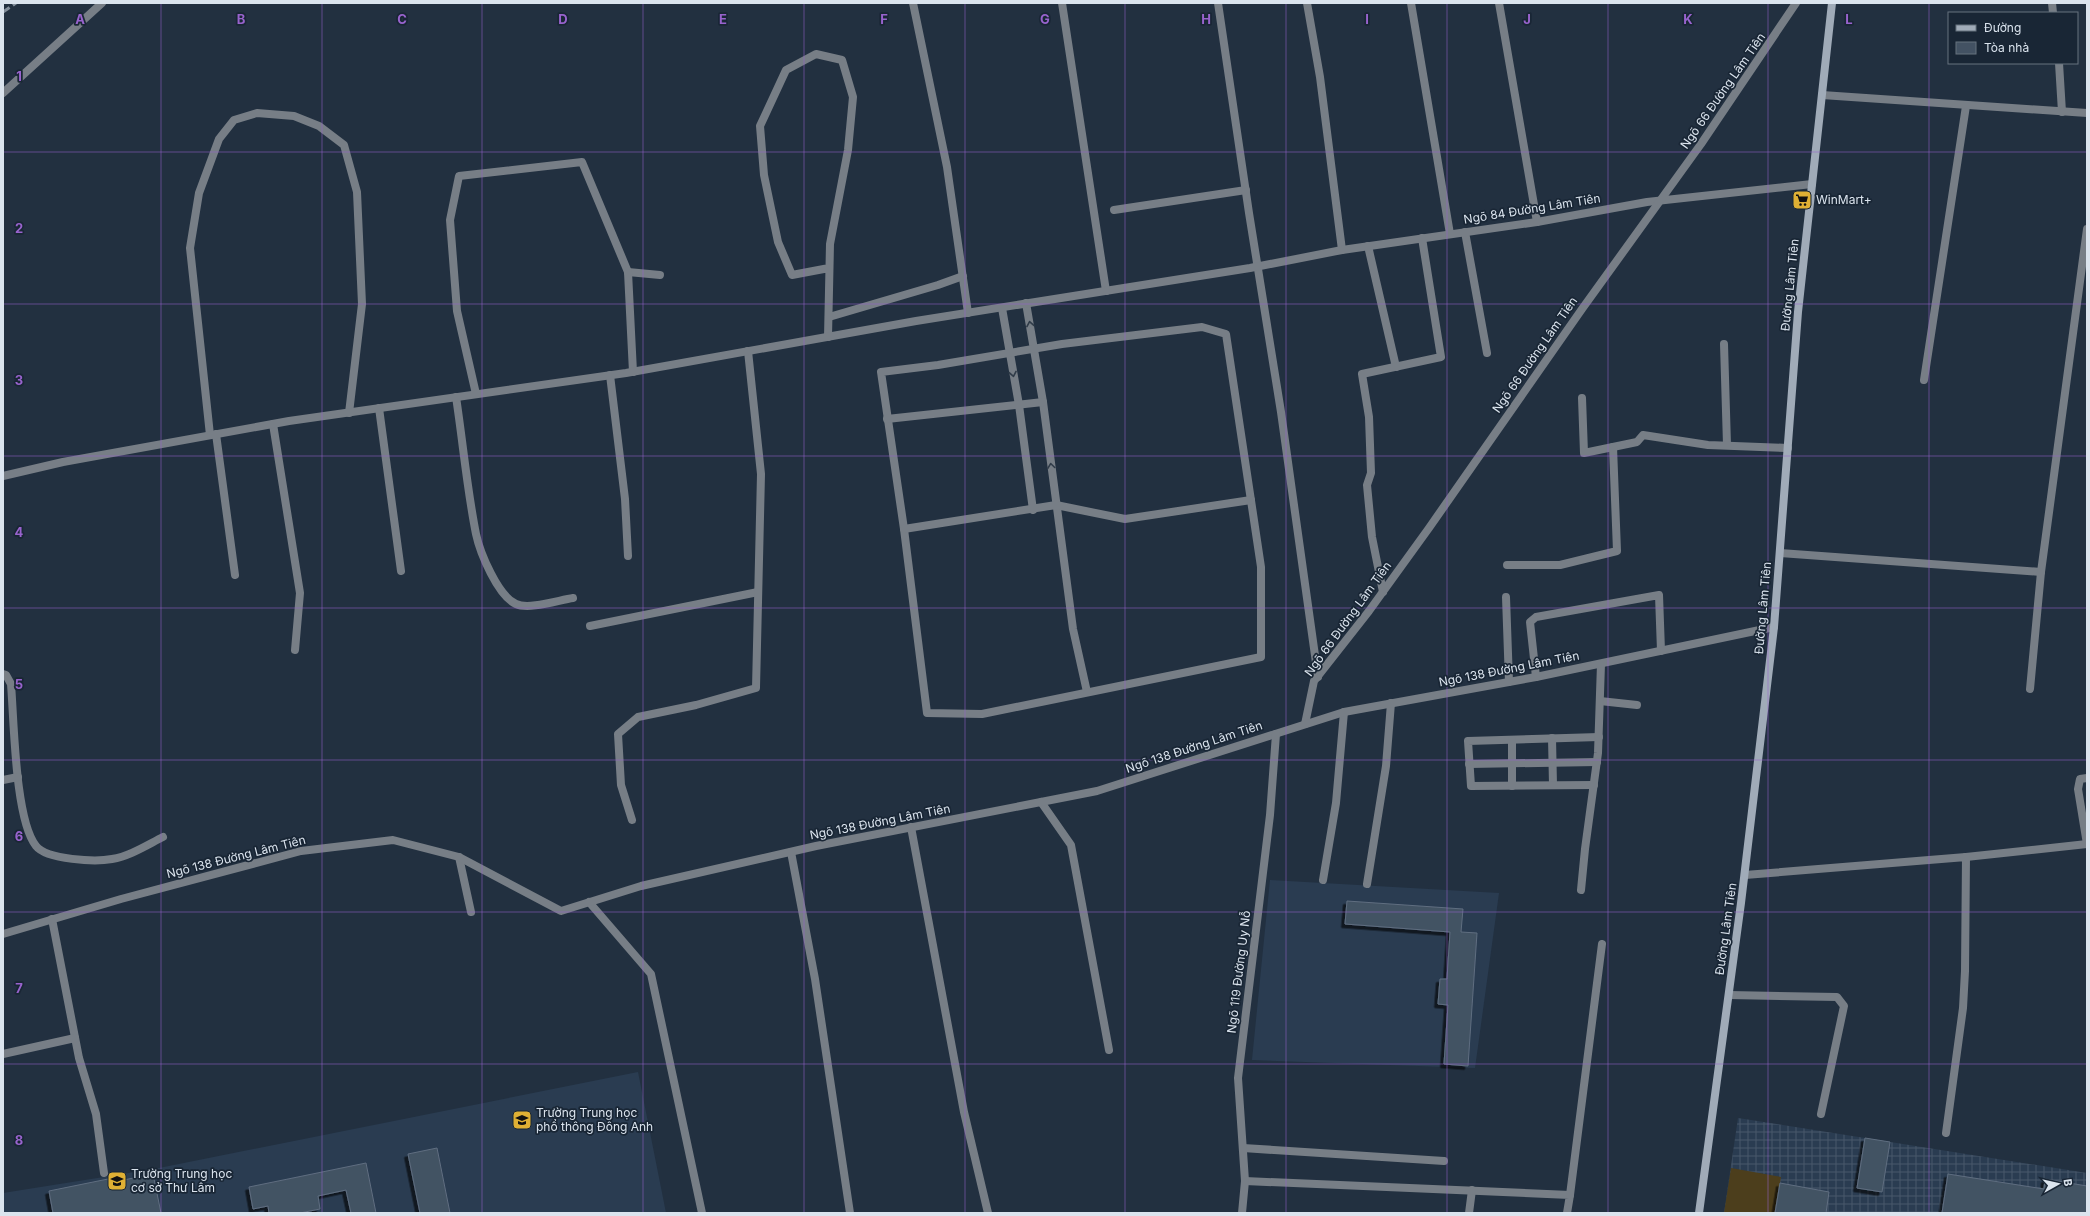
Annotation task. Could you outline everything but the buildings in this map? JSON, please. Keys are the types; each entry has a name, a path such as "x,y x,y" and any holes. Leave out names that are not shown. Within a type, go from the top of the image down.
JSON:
{"street":[{"path":"3,93 102,3"},
{"path":"913,3 947,167 968,313"},
{"path":"1062,3 1106,290"},
{"path":"1218,3 1257,266 1282,420 1318,677"},
{"path":"1307,3 1320,77 1342,250"},
{"path":"1411,3 1450,234"},
{"path":"1499,3 1537,222"},
{"name":"Ngõ 66 Đường Lâm Tiên","path":"1305,724 1314,681 1383,592 1660,201 1746,78 1796,3"},
{"name":"Đường Lâm Tiên","path":"1699,1213 1745,875 1774,627 1798,312 1832,3"},
{"path":"828,336 829,317 830,268 830,244 848,150 853,97 842,60 816,54 786,70 760,126 764,175 778,242 792,275 830,268"},
{"path":"2059,64 2062,112"},
{"path":"1822,95 1966,106 2087,113"},
{"path":"1924,380 1966,106"},
{"path":"235,575 213,435 190,248 199,193 219,139 234,120 257,113 294,116 319,126 344,145 357,192 362,304 349,413"},
{"path":"476,394 457,311 451,235 450,220 459,176 582,162 628,272 633,372"},
{"name":"Ngõ 84 Đường Lâm Tiên","path":"3,476 63,462 273,424 633,372 828,336 1257,266 1342,250 1537,222 1660,201 1812,184"},
{"path":"1114,210 1246,190"},
{"path":"2030,689 2041,572 2087,230"},
{"path":"1465,232 1487,353"},
{"path":"1383,592 1372,537 1367,485 1371,473 1369,417 1362,374 1441,357 1422,238"},
{"path":"1368,246 1396,367"},
{"path":"628,272 660,275"},
{"path":"829,317 938,285 963,276"},
{"path":"1026,303 1042,402 1072,629 1087,692"},
{"path":"1002,308 1008,353 1019,405 1033,510"},
{"path":"1202,327 1226,334 1261,567 1261,657 982,714 927,713 904,529 881,372 938,365 1008,353 1202,327"},
{"path":"1724,344 1727,445"},
{"path":"632,820 622,785 618,734 638,717 696,705 756,688 761,474 748,351"},
{"path":"610,375 625,499 628,556"},
{"path":"456,397 476,535 489,569 500,590 509,600 525,606 573,598"},
{"path":"1582,398 1584,453 1637,442 1643,435 1708,445 1788,448"},
{"path":"887,419 1042,402"},
{"path":"379,408 401,571"},
{"path":"273,424 300,593 295,650"},
{"path":"1507,565 1560,565 1617,551 1613,447"},
{"path":"904,529 1033,510 1056,505 1125,520 1251,500"},
{"path":"1780,553 2041,572"},
{"path":"590,626 758,592"},
{"path":"1536,677 1530,622 1536,617 1659,595 1661,651"},
{"path":"1506,597 1509,682"},
{"name":"Ngõ 138 Đường Lâm Tiên","path":"3,934 52,919 301,851 393,840 459,857 561,911 641,886 792,852 1097,791 1344,712 1536,677 1774,627"},
{"path":"1581,890 1597,762 1601,664"},
{"path":"3,674 6,675 11,684 18,777 25,821 36,846 50,856 93,860 113,859 163,837"},
{"path":"1600,701 1637,705"},
{"path":"1367,884 1386,766 1391,703"},
{"path":"1323,880 1336,803 1344,712"},
{"name":"Ngõ 119 Đường Uy Nỗ","path":"1242,1213 1245,1181 1238,1078 1270,816 1276,734"},
{"path":"1594,785 1471,786 1468,742 1599,737"},
{"path":"1552,738 1552,785"},
{"path":"1512,740 1512,786"},
{"path":"1469,764 1597,762"},
{"path":"3,780 18,777"},
{"path":"1745,875 1966,857 2087,844 2078,790 2080,779 2087,778"},
{"path":"1040,802 1072,846 1109,1050"},
{"path":"912,828 964,1112 988,1213"},
{"path":"792,852 814,980 850,1213"},
{"path":"459,857 471,912"},
{"path":"1946,1133 1963,1008 1965,971 1966,857"},
{"path":"589,902 652,974 702,1213"},
{"path":"52,919 75,1038 96,1114 104,1173"},
{"path":"1567,1213 1602,944"},
{"path":"1729,995 1837,997 1841,1002 1844,1006 1821,1114"},
{"path":"3,1054 75,1038"},
{"path":"1243,1148 1444,1161"},
{"path":"1245,1181 1570,1195"},
{"path":"1469,1213 1472,1190"}],"shaded area":[{"path":"1270,880 1499,893 1475,1068 1252,1060"},
{"name":"Trường Trung học phổ thông Đông Anh","path":"638,1072 666,1213 3,1213 3,1193 154,1169"},
{"path":"1738,1118 2087,1173 2087,1213 1724,1213"},
{"path":"1731,1168 1781,1177 1775,1213 1724,1213"}],"railway":[{"path":"3,12 16,3"}],"place":[{"name":"WinMart+","path":"1802,200"},
{"name":"Trường Trung học phổ thông Đông Anh","path":"522,1120"},
{"name":"Trường Trung học cơ sở Thư Lâm","path":"117,1181"}]}
